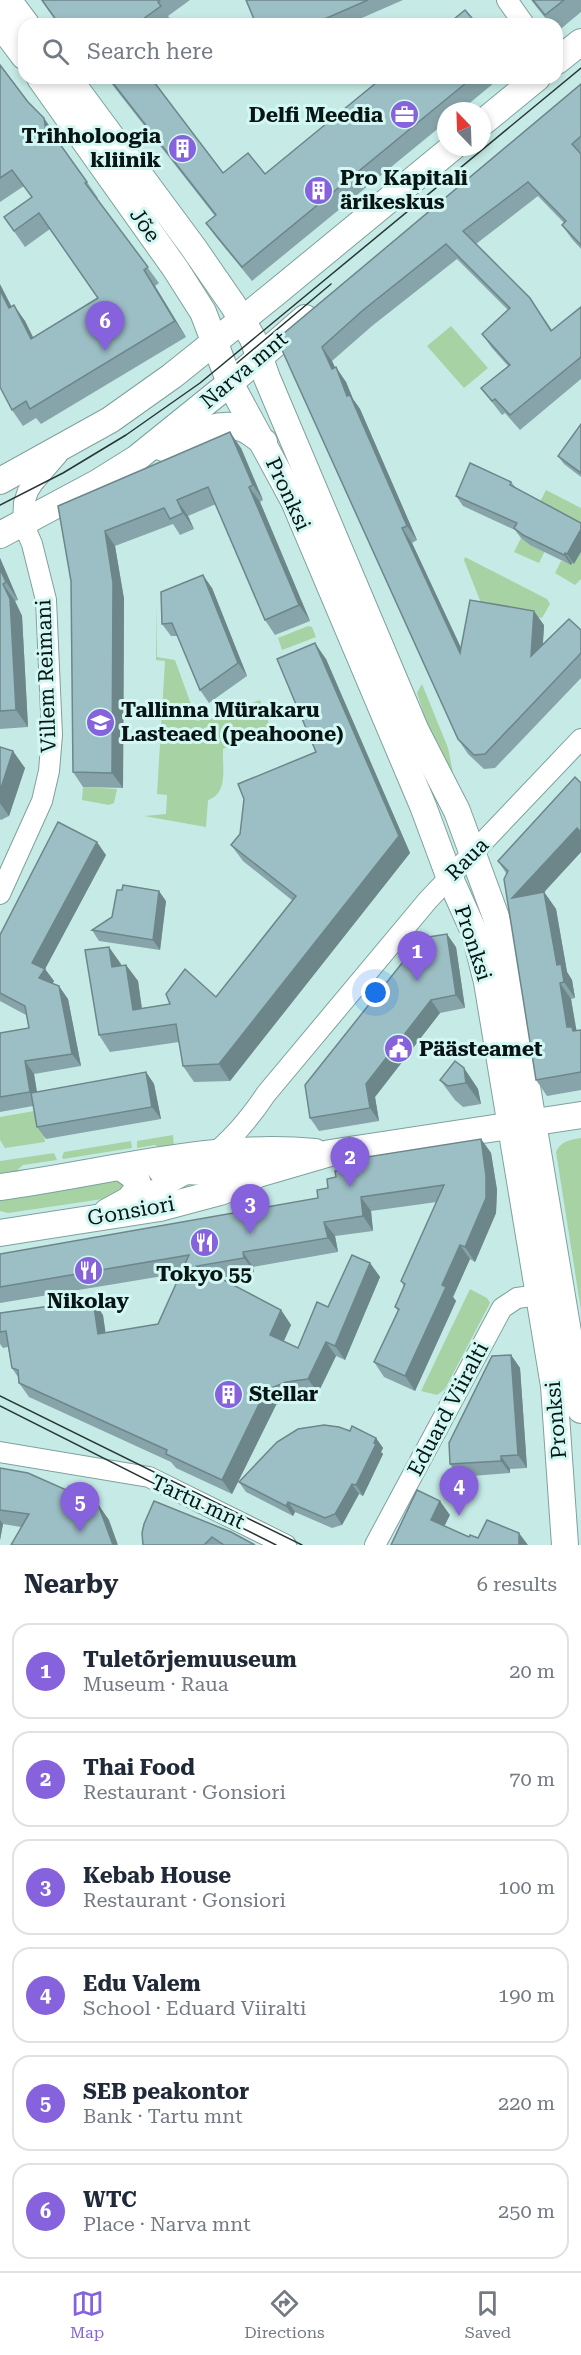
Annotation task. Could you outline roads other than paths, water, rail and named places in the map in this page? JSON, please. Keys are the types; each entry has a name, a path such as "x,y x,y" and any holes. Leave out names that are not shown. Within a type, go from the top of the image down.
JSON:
{"main road":[{"path":"8,0 22,18"},
{"path":"0,24 18,48"},
{"path":"563,56 581,42"},
{"name":"Jõe","path":"44,84 176,268 203,312 230,383"},
{"name":"Jõe","path":"72,84 193,247 243,320 260,357"},
{"path":"491,116 530,84"},
{"name":"Narva mnt","path":"0,482 118,414 243,320 442,156"},
{"name":"Narva mnt","path":"0,535 97,483 137,458 230,383 319,306"},
{"name":"Pronksi","path":"260,357 416,731 457,812 496,917 504,949 539,1295 554,1386 565,1545"},
{"name":"Pronksi","path":"230,383 294,501 475,934 522,1124 581,1407"},
{"path":"137,458 204,431 223,426 243,429 264,442"},
{"name":"Gonsiori","path":"3,1231 160,1208 240,1184 258,1174 330,1153 581,1115"},
{"name":"Gonsiori","path":"189,1163 217,1151 286,1149 330,1153"},
{"name":"Gonsiori","path":"0,1187 122,1168 189,1163 258,1174"},
{"path":"95,1218 129,1200 139,1187 136,1178 122,1168"}],"street":[{"path":"507,0 520,18"},
{"path":"23,523 24,503 28,491 64,447"},
{"name":"Villem Reimani","path":"0,894 42,801 49,771 52,735 46,600 32,544 23,523"},
{"name":"Raua","path":"217,1151 247,1123 266,1094 449,876 581,739"},
{"name":"Raua","path":"129,1200 158,1189 266,1094"},
{"name":"Eduard Viiralti","path":"375,1545 502,1308 517,1298 539,1295"},
{"path":"554,1386 566,1401 581,1407"},
{"name":"Tartu mnt","path":"0,1452 149,1477 286,1545"}],"tram line":[{"path":"563,83 581,68"},
{"path":"0,505 63,473 126,435 200,383 562,84"},
{"path":"237,363 331,284"},
{"path":"0,1396 302,1545"},
{"path":"0,1406 276,1545"}],"place":[{"name":"Delfi Meedia","path":"404,115"},
{"name":"Trihholoogia kliinik","path":"182,148"},
{"name":"Pro Kapitali ärikeskus","path":"319,190"},
{"name":"WTC","path":"105,351"},
{"name":"Tallinna Mürakaru Lasteaed (peahoone)","path":"100,722"},
{"name":"Tuletõrjemuuseum","path":"417,981"},
{"name":"Päästeamet","path":"398,1049"},
{"name":"Thai Food","path":"350,1187"},
{"name":"Kebab House","path":"250,1234"},
{"name":"Tokyo 55","path":"204,1243"},
{"name":"Nikolay","path":"88,1270"},
{"name":"Stellar","path":"228,1394"},
{"name":"Edu Valem","path":"459,1516"},
{"name":"SEB peakontor","path":"80,1532"}]}
